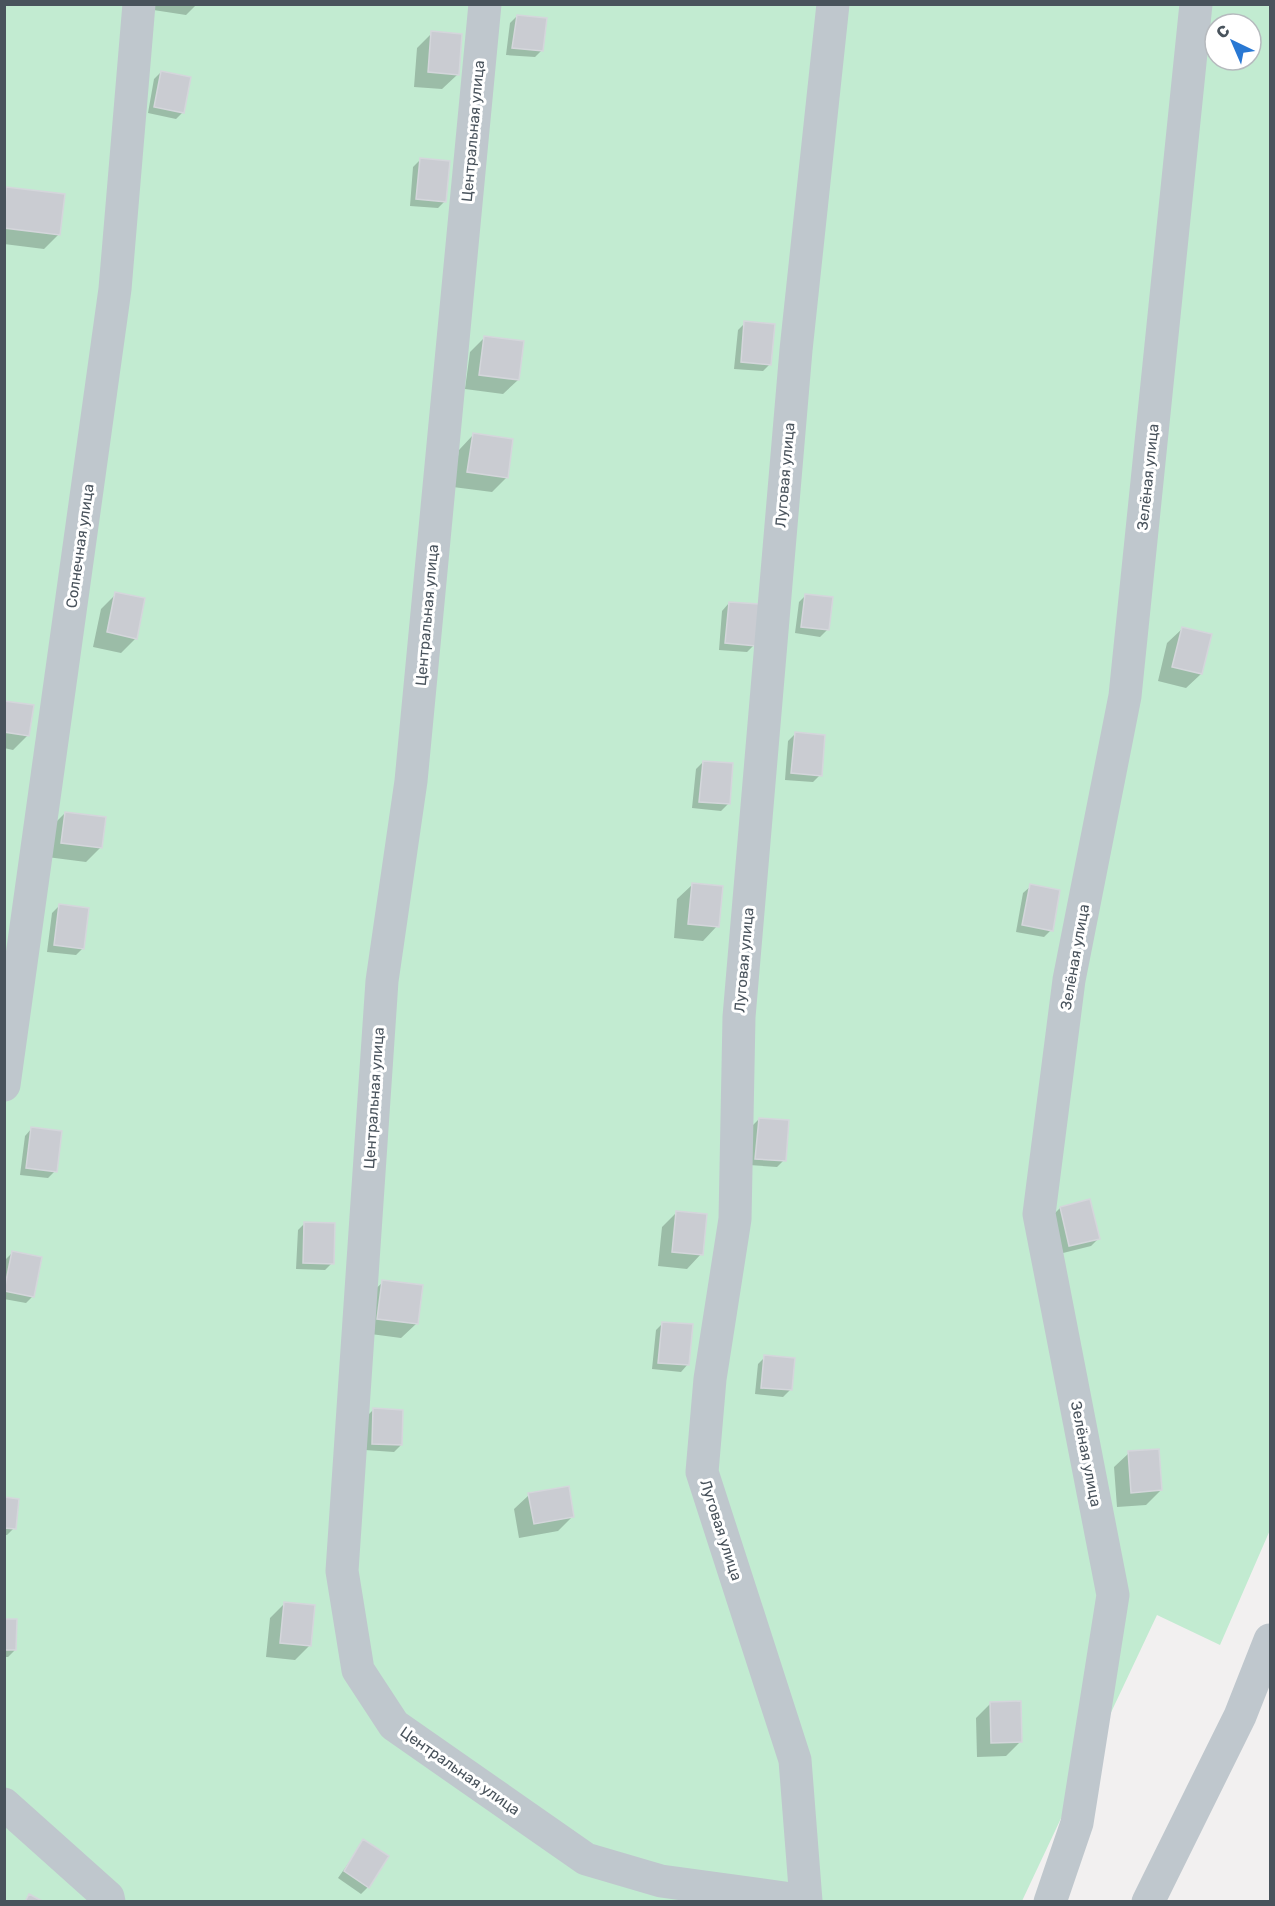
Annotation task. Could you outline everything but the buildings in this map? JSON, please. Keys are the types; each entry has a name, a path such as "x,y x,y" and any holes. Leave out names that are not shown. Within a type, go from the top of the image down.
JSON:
{"street":[{"name":"Солнечная улица","path":"4,1085 115,290 139,4"},
{"name":"Центральная улица","path":"485,4 411,781 382,981 342,1571 358,1670 394,1725 586,1859 661,1881 807,1901"},
{"name":"Луговая улица","path":"807,1901 795,1760 702,1472 710,1379 735,1219 740,1005 796,351 832,4"},
{"name":"Зелёная улица","path":"1050,1902 1077,1823 1113,1596 1039,1214 1069,980 1125,696 1196,4"},
{"path":"1148,1902 1240,1716 1270,1640"},
{"path":"4,1804 108,1897 109,1902"}],"green space":[{"path":"5,5 1270,5 1270,1530 1220,1645 1157,1615 1022,1901 5,1902"}]}
